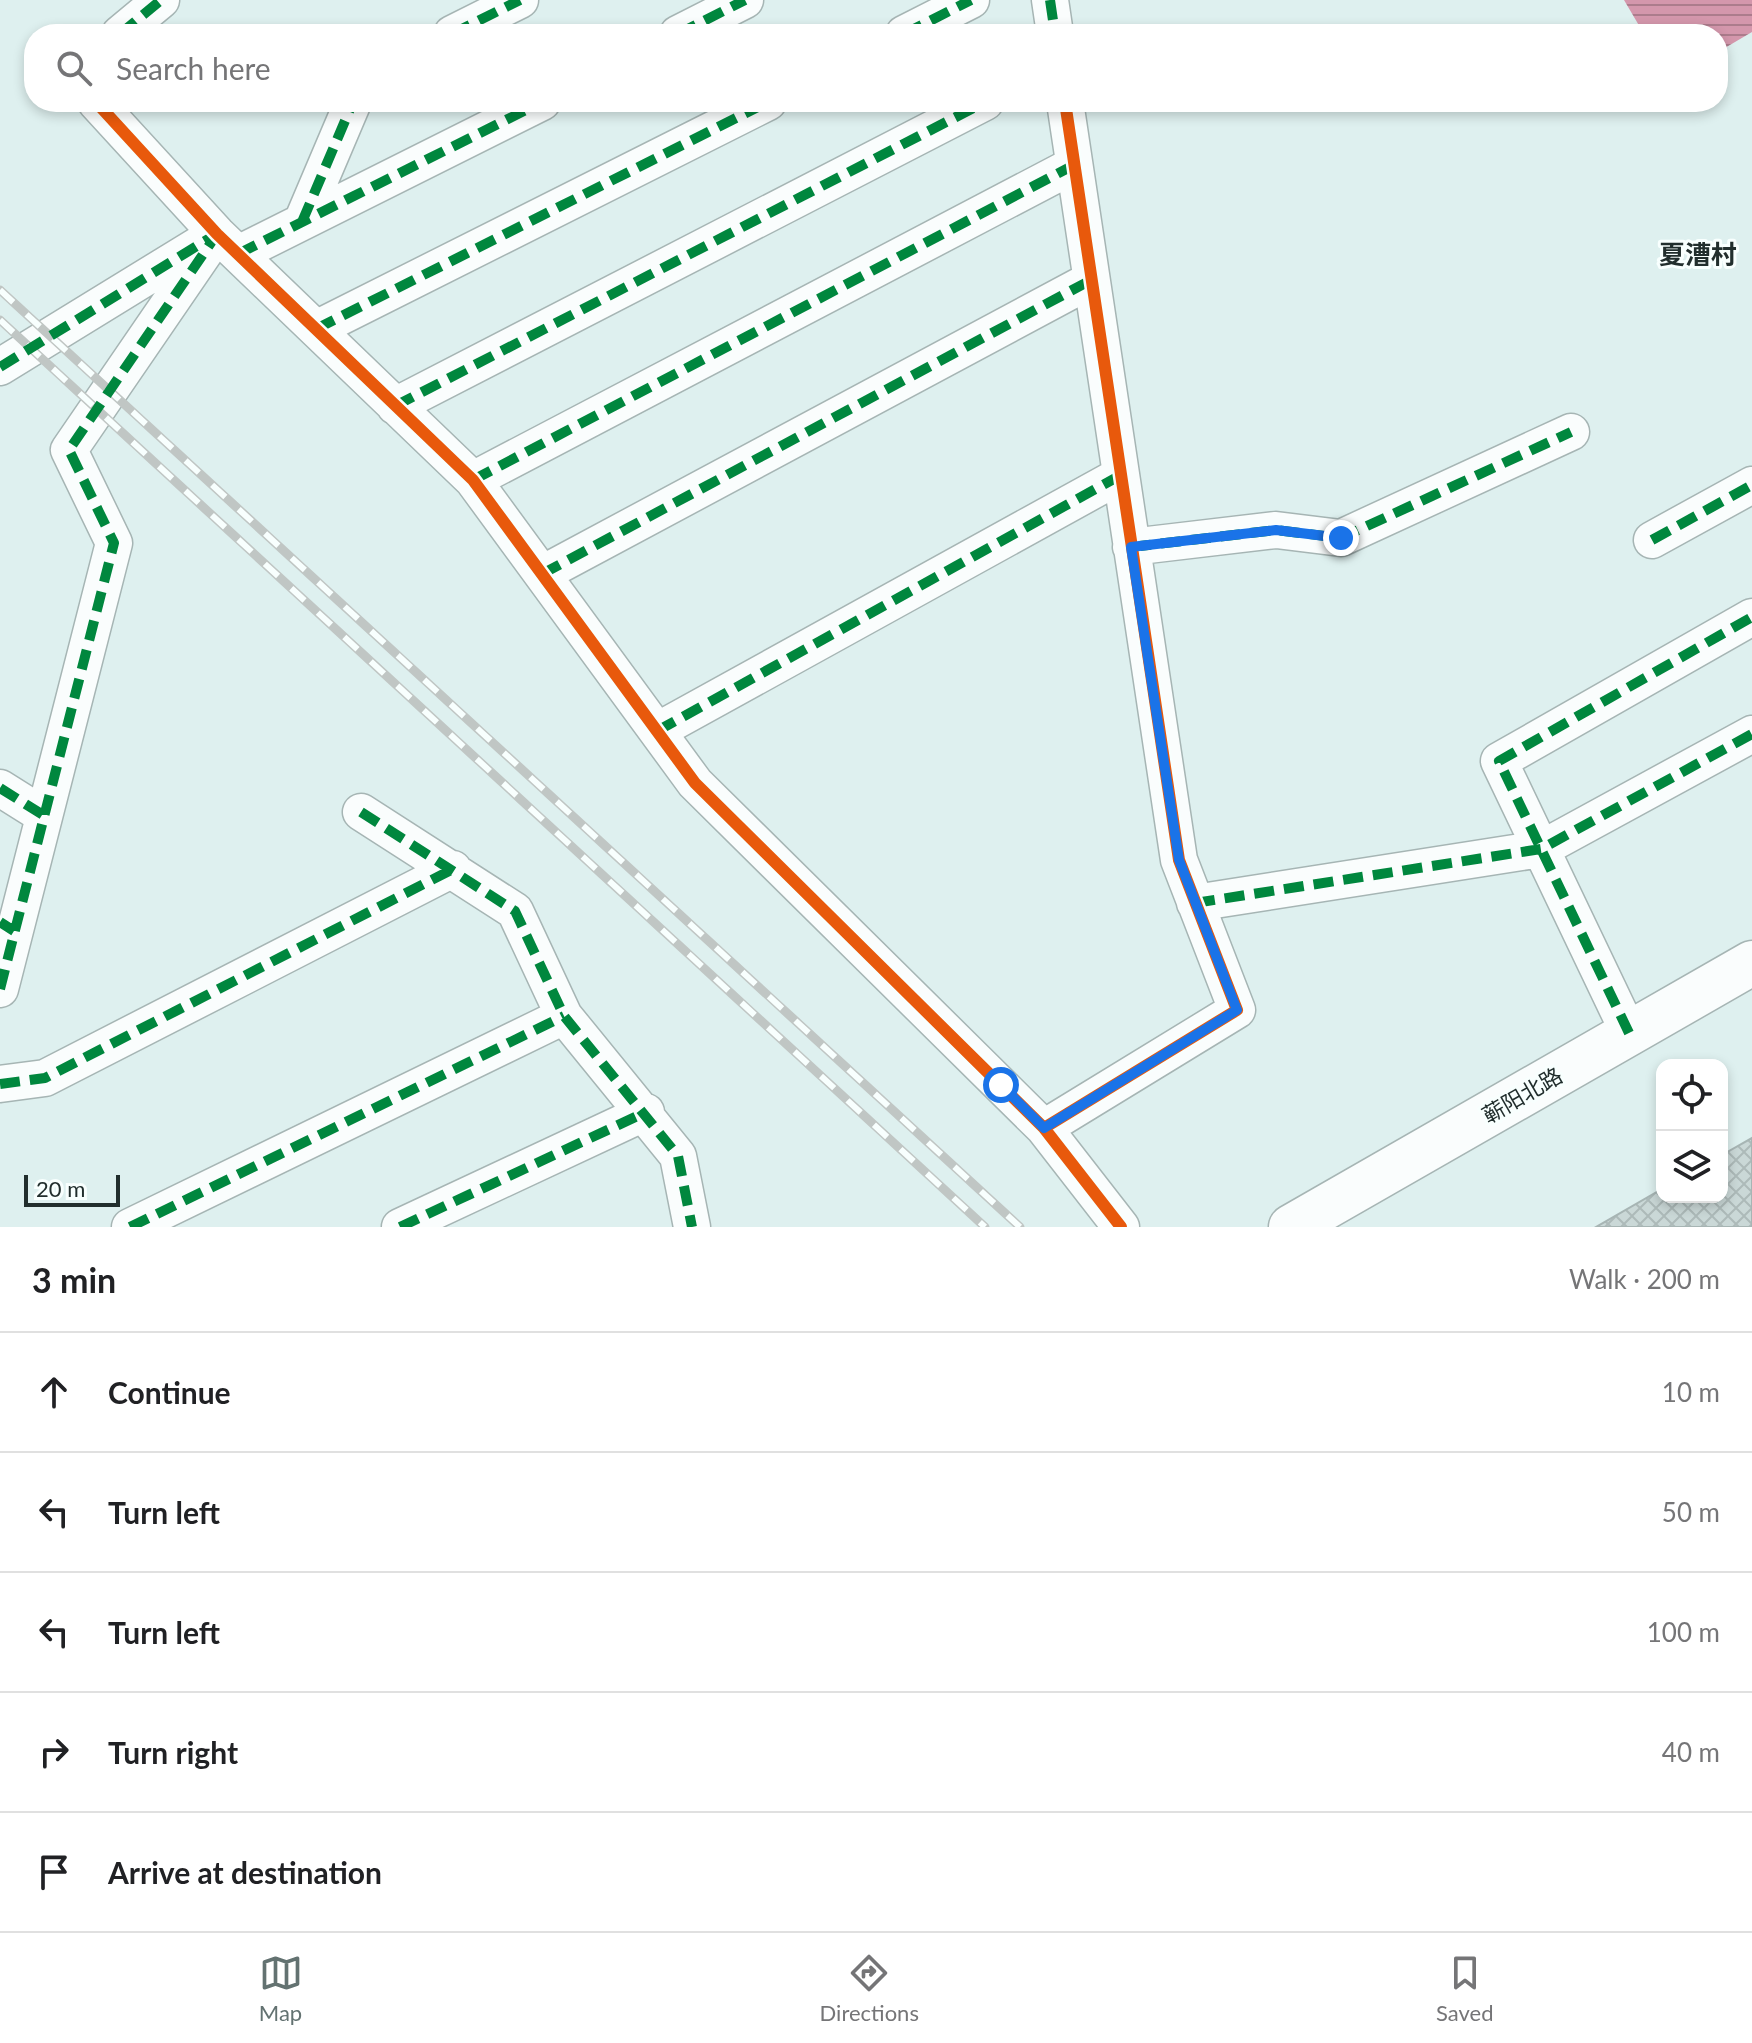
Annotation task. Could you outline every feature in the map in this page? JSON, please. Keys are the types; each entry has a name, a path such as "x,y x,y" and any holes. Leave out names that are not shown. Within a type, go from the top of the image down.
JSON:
{"main road":[{"name":"蕲阳北路","path":"1291,1227 1752,963"}],"street":[{"path":"132,24 161,0"},
{"path":"472,24 520,0"},
{"path":"698,24 745,0"},
{"path":"924,24 971,0"},
{"path":"1050,0 1054,24"},
{"path":"105,112 228,244 473,480 695,783 1044,1128 1121,1227"},
{"path":"302,222 349,112"},
{"path":"0,367 228,244 302,222 522,112"},
{"path":"316,329 748,112"},
{"path":"395,406 966,112"},
{"path":"1044,1128 1237,1010 1179,860 1066,112"},
{"path":"473,480 1074,165"},
{"path":"0,989 7,926 43,815 114,543 69,450 228,244"},
{"path":"542,574 1091,280"},
{"path":"1131,547 1276,530 1341,538 1571,432"},
{"path":"657,731 1121,475"},
{"path":"1652,540 1752,485"},
{"path":"1629,1033 1499,761 1752,617"},
{"path":"1195,903 1541,849 1752,734"},
{"path":"0,788 43,815"},
{"path":"361,812 515,911 564,1016 646,1112 678,1156 692,1227"},
{"path":"0,1084 45,1078 453,869"},
{"path":"130,1227 564,1016"},
{"path":"400,1227 646,1112"}],"shaded area":[{"path":"1624,0 1752,0 1752,32 1728,46 1728,24 1638,24"}],"building":[{"path":"1752,1138 1752,1227 1596,1227 1656,1192 1656,1203 1728,1203 1728,1152"}],"railway":[{"path":"0,290 1020,1227"},
{"path":"0,320 985,1227"}],"marked path":[{"path":"132,24 161,0"},
{"path":"472,24 520,0"},
{"path":"698,24 745,0"},
{"path":"924,24 971,0"},
{"path":"1050,0 1054,24"},
{"path":"302,222 349,112"},
{"path":"238,254 522,112"},
{"path":"316,329 748,112"},
{"path":"395,406 966,112"},
{"path":"473,480 1074,165"},
{"path":"0,989 114,543 69,450 217,234"},
{"path":"0,367 210,238"},
{"path":"542,574 1091,280"},
{"path":"1131,547 1276,530 1341,538 1571,432"},
{"path":"657,731 1121,475"},
{"path":"1652,540 1752,485"},
{"path":"1629,1033 1499,761 1752,617"},
{"path":"1195,903 1541,849 1752,734"},
{"path":"0,788 43,815"},
{"path":"361,812 515,911 564,1016 678,1156 692,1227"},
{"path":"0,1084 45,1078 453,869"},
{"path":"0,922 14,931"},
{"path":"130,1227 564,1016"},
{"path":"400,1227 646,1112"}],"cycle path":[{"path":"105,112 217,234 473,480 695,783 1044,1128 1121,1227"},
{"path":"1044,1128 1237,1010 1179,860 1067,112"}],"district":[{"name":"夏漕村","path":"1698,254"}],"route":[{"path":"1001,1085 1044,1128 1237,1010 1179,860 1131,547 1276,530 1341,538"}]}
